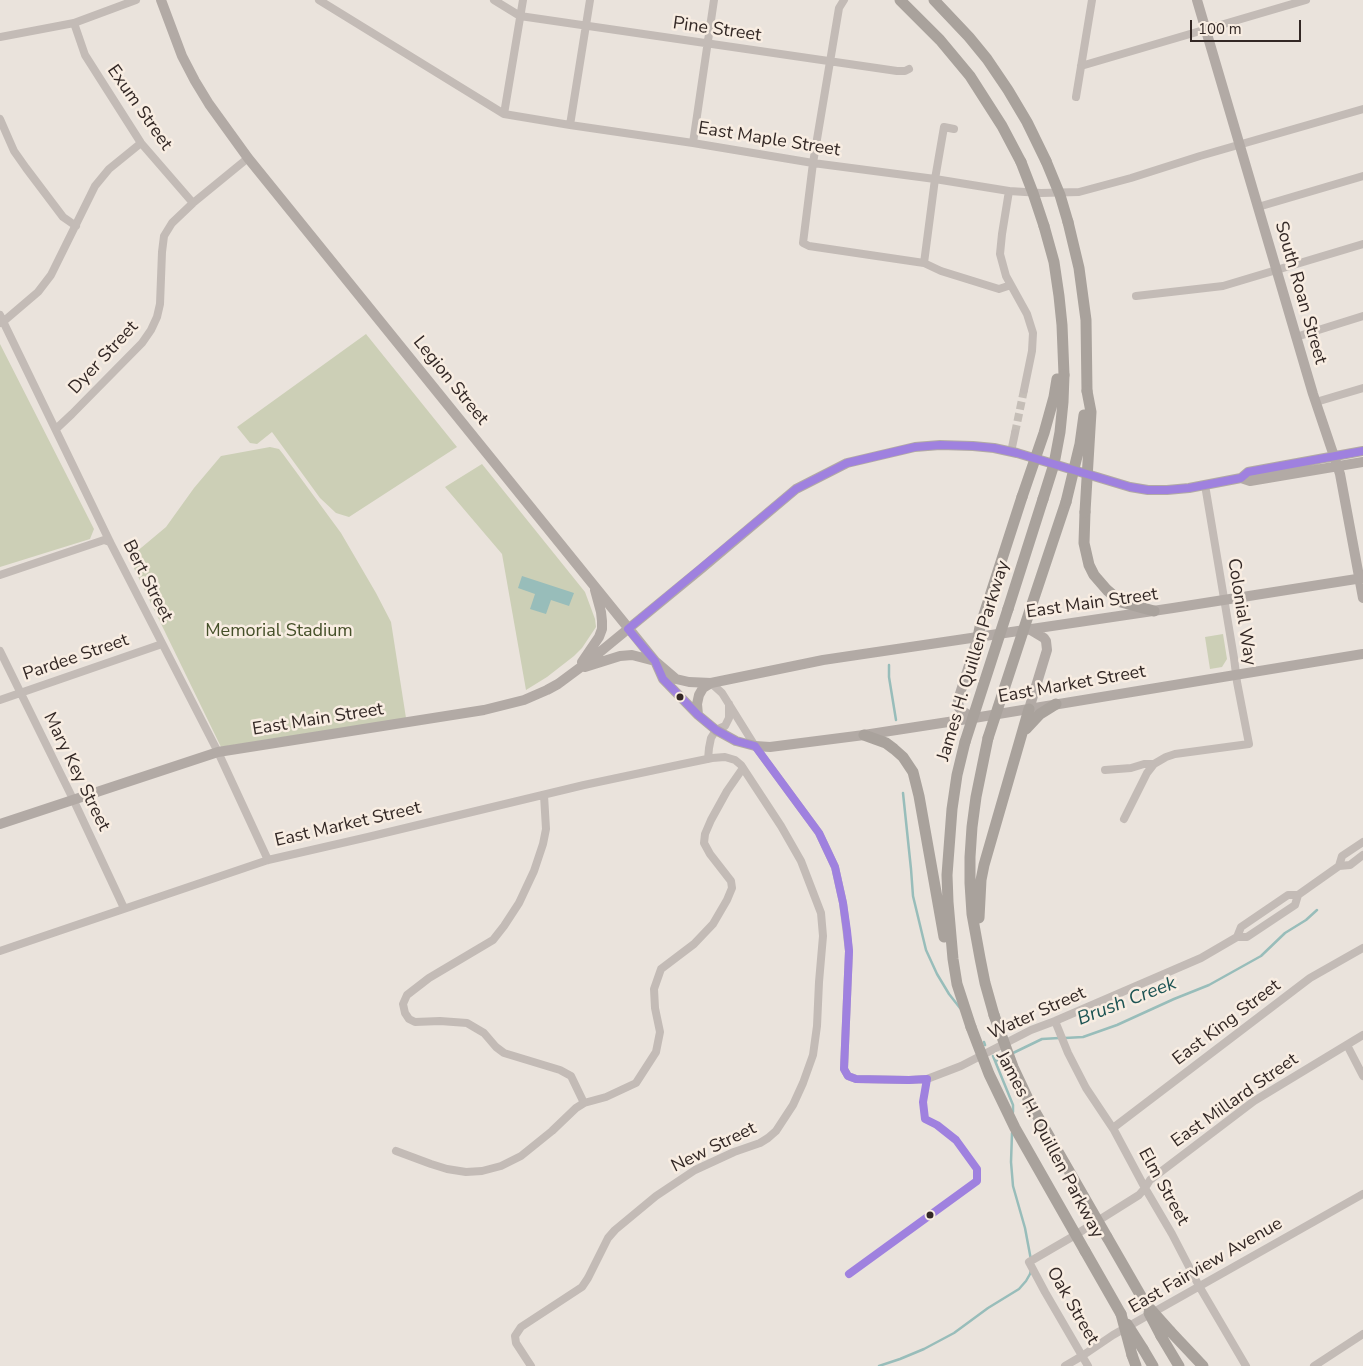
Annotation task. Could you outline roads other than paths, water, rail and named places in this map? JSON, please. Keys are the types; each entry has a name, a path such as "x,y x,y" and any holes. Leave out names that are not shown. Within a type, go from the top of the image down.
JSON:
{"highway":[{"path":"900,0 940,40 970,76 1002,126 1020,162 1044,226 1056,276 1060,306 1063,345 1060,377 1044,433 985,610 978,637"},
{"name":"James H. Quillen Parkway","path":"934,0 969,37 992,67 1027,122 1046,161 1060,195 1080,268 1087,344 1086,391 1080,444 1066,502 988,738 976,797 970,856 972,914 985,984 1010,1060 1030,1103 1142,1298 1152,1320 1166,1334 1179,1366"},
{"name":"James H. Quillen Parkway","path":"1060,377 1063,402 1054,464 965,742 957,775 948,849 948,902 953,959 957,984 970,1027 989,1074 1012,1121 1085,1251 1153,1366"},
{"path":"1086,391 1090,412 1084,543 1089,565 1106,590 1122,602 1134,607 1154,611"},
{"path":"1022,734 1033,720 1056,704"},
{"path":"977,938 980,888 984,865 1030,709"},
{"path":"864,735 894,749 903,756 913,772 945,942 953,959"},
{"path":"1119,1310 1136,1366"},
{"path":"1166,1334 1203,1366"}],"main road":[{"name":"Legion Street","path":"161,0 182,56 195,81 209,104 248,158 655,661 663,679 698,715 716,730 736,741 755,746"},
{"name":"South Roan Street","path":"1196,0 1341,480 1361,578 1363,598"},
{"name":"East Main Street","path":"0,824 218,752 484,710 524,700 558,684 578,669 701,570 796,489 846,463 927,446 973,446 1011,452 1135,488 1167,490 1241,478"},
{"path":"1241,478 1248,472 1363,451"},
{"path":"1241,478 1250,481 1363,462"},
{"name":"East Main Street","path":"655,661 676,679 689,682 711,683 823,660 1361,578"},
{"path":"578,669 599,637 602,629 601,612 595,587"},
{"path":"1029,629 1044,638 1047,650 1030,709"},
{"path":"974,718 959,708 958,700 978,637"},
{"name":"East Market Street","path":"755,746 770,747 864,735 1363,654"},
{"path":"578,669 626,655 655,661"},
{"path":"698,715 697,704 699,695 711,683"}],"street":[{"path":"0,37 74,23 136,0"},
{"name":"East Maple Street","path":"319,0 504,114 570,126 1009,191 1041,193 1078,192 1363,109"},
{"path":"494,0 520,16"},
{"path":"504,114 523,0"},
{"path":"570,126 590,0"},
{"path":"692,143 714,0"},
{"path":"844,0 839,8 813,163 803,243 809,246 924,263 941,271 999,289 1011,285"},
{"path":"1076,97 1092,0"},
{"path":"1081,66 1306,0"},
{"name":"Pine Street","path":"520,16 830,62 897,71 909,69"},
{"name":"Exum Street","path":"74,23 85,55 141,143 192,203"},
{"path":"0,119 14,151 26,168 63,217 76,226"},
{"path":"924,263 944,127 954,129"},
{"path":"1,320 38,292 51,276 95,186 110,169 141,143"},
{"name":"Dyer Street","path":"56,429 142,343 151,330 157,318 160,304 164,236 172,223 192,203 248,158"},
{"path":"1258,207 1363,176"},
{"path":"1009,191 1000,254 1006,276 1027,314 1033,333 1032,351 1024,390"},
{"path":"1136,296 1223,286 1363,244"},
{"path":"1296,336 1363,316"},
{"name":"Bert Street","path":"1,320 110,542 218,752 268,860"},
{"path":"1316,402 1363,388"},
{"path":"1011,452 1015,433"},
{"name":"Colonial Way","path":"1154,764 1175,754 1249,744 1205,485"},
{"path":"0,575 104,540 110,542"},
{"name":"Pardee Street","path":"0,700 162,644"},
{"name":"Mary Key Street","path":"0,651 124,908"},
{"path":"711,683 730,704 755,746"},
{"path":"710,758 711,738 716,730 724,726 729,718 730,704"},
{"name":"Water Street","path":"755,746 819,833 835,867 843,903 849,951 844,1069 848,1076 856,1079 927,1079 961,1066 1031,1030 1201,958 1237,937 1247,937 1295,905 1298,895"},
{"name":"New Street","path":"531,1366 516,1343 515,1336 521,1327 582,1287 608,1238 656,1196 695,1170 734,1152 760,1143 776,1131 793,1105 813,1055 824,936 821,913 802,861 743,768 735,760 725,757 710,758"},
{"name":"East Market Street","path":"0,951 268,860 710,758"},
{"path":"1106,770 1154,764"},
{"path":"1124,819 1147,773 1154,764"},
{"path":"396,1151 447,1169 466,1172 482,1171 501,1166 521,1156 584,1103 606,1098 636,1083 656,1052 660,1032 654,989 661,969 694,944 713,924 732,888 731,881 704,843 705,834 711,820 727,791 743,768"},
{"path":"544,795 546,829 544,844 519,903 504,926 493,940 428,978 407,995 403,1004 409,1019 415,1022 467,1023 484,1033 504,1053 560,1070 571,1076 584,1103"},
{"name":"Water Street","path":"1339,866 1342,856 1363,842"},
{"name":"Water Street","path":"1237,937 1241,927 1288,895 1298,895 1339,866 1350,865 1363,855"},
{"name":"East King Street","path":"1113,1128 1310,978 1363,948"},
{"name":"Elm Street","path":"1055,1021 1068,1053 1086,1088 1113,1128 1199,1286 1246,1366"},
{"name":"East Millard Street","path":"1030,1262 1139,1195 1150,1180 1254,1101 1363,1035"},
{"path":"1347,1045 1363,1076"},
{"name":"East Fairview Avenue","path":"1065,1366 1113,1335 1363,1194"},
{"name":"Oak Street","path":"1030,1262 1045,1292 1088,1366"},
{"path":"1314,1366 1363,1334"}],"water":[{"path":"522,576 574,593 569,606 551,600 546,614 530,609 535,594 518,588"}],"waterway":[{"path":"889,665 889,677 896,720"},
{"path":"903,793 913,896 926,950 937,974 960,1008"},
{"name":"Brush Creek","path":"1065,1038 1083,1037 1117,1025 1209,985 1261,956 1285,933 1306,920 1317,910"},
{"name":"Brush Creek","path":"1011,1054 1042,1039 1059,1038"},
{"name":"Brush Creek","path":"993,1056 1013,1105 1013,1112"},
{"name":"Brush Creek","path":"996,1061 1006,1056"},
{"name":"Brush Creek","path":"1012,1133 1011,1162 1013,1186 1025,1228 1031,1260"},
{"name":"Brush Creek","path":"879,1366 924,1349 954,1333 988,1308 1019,1289 1026,1281 1031,1270"}],"tunnel":[{"path":"1015,433 1024,390"}],"park label":[{"name":"Memorial Stadium","path":"279,632"}]}
